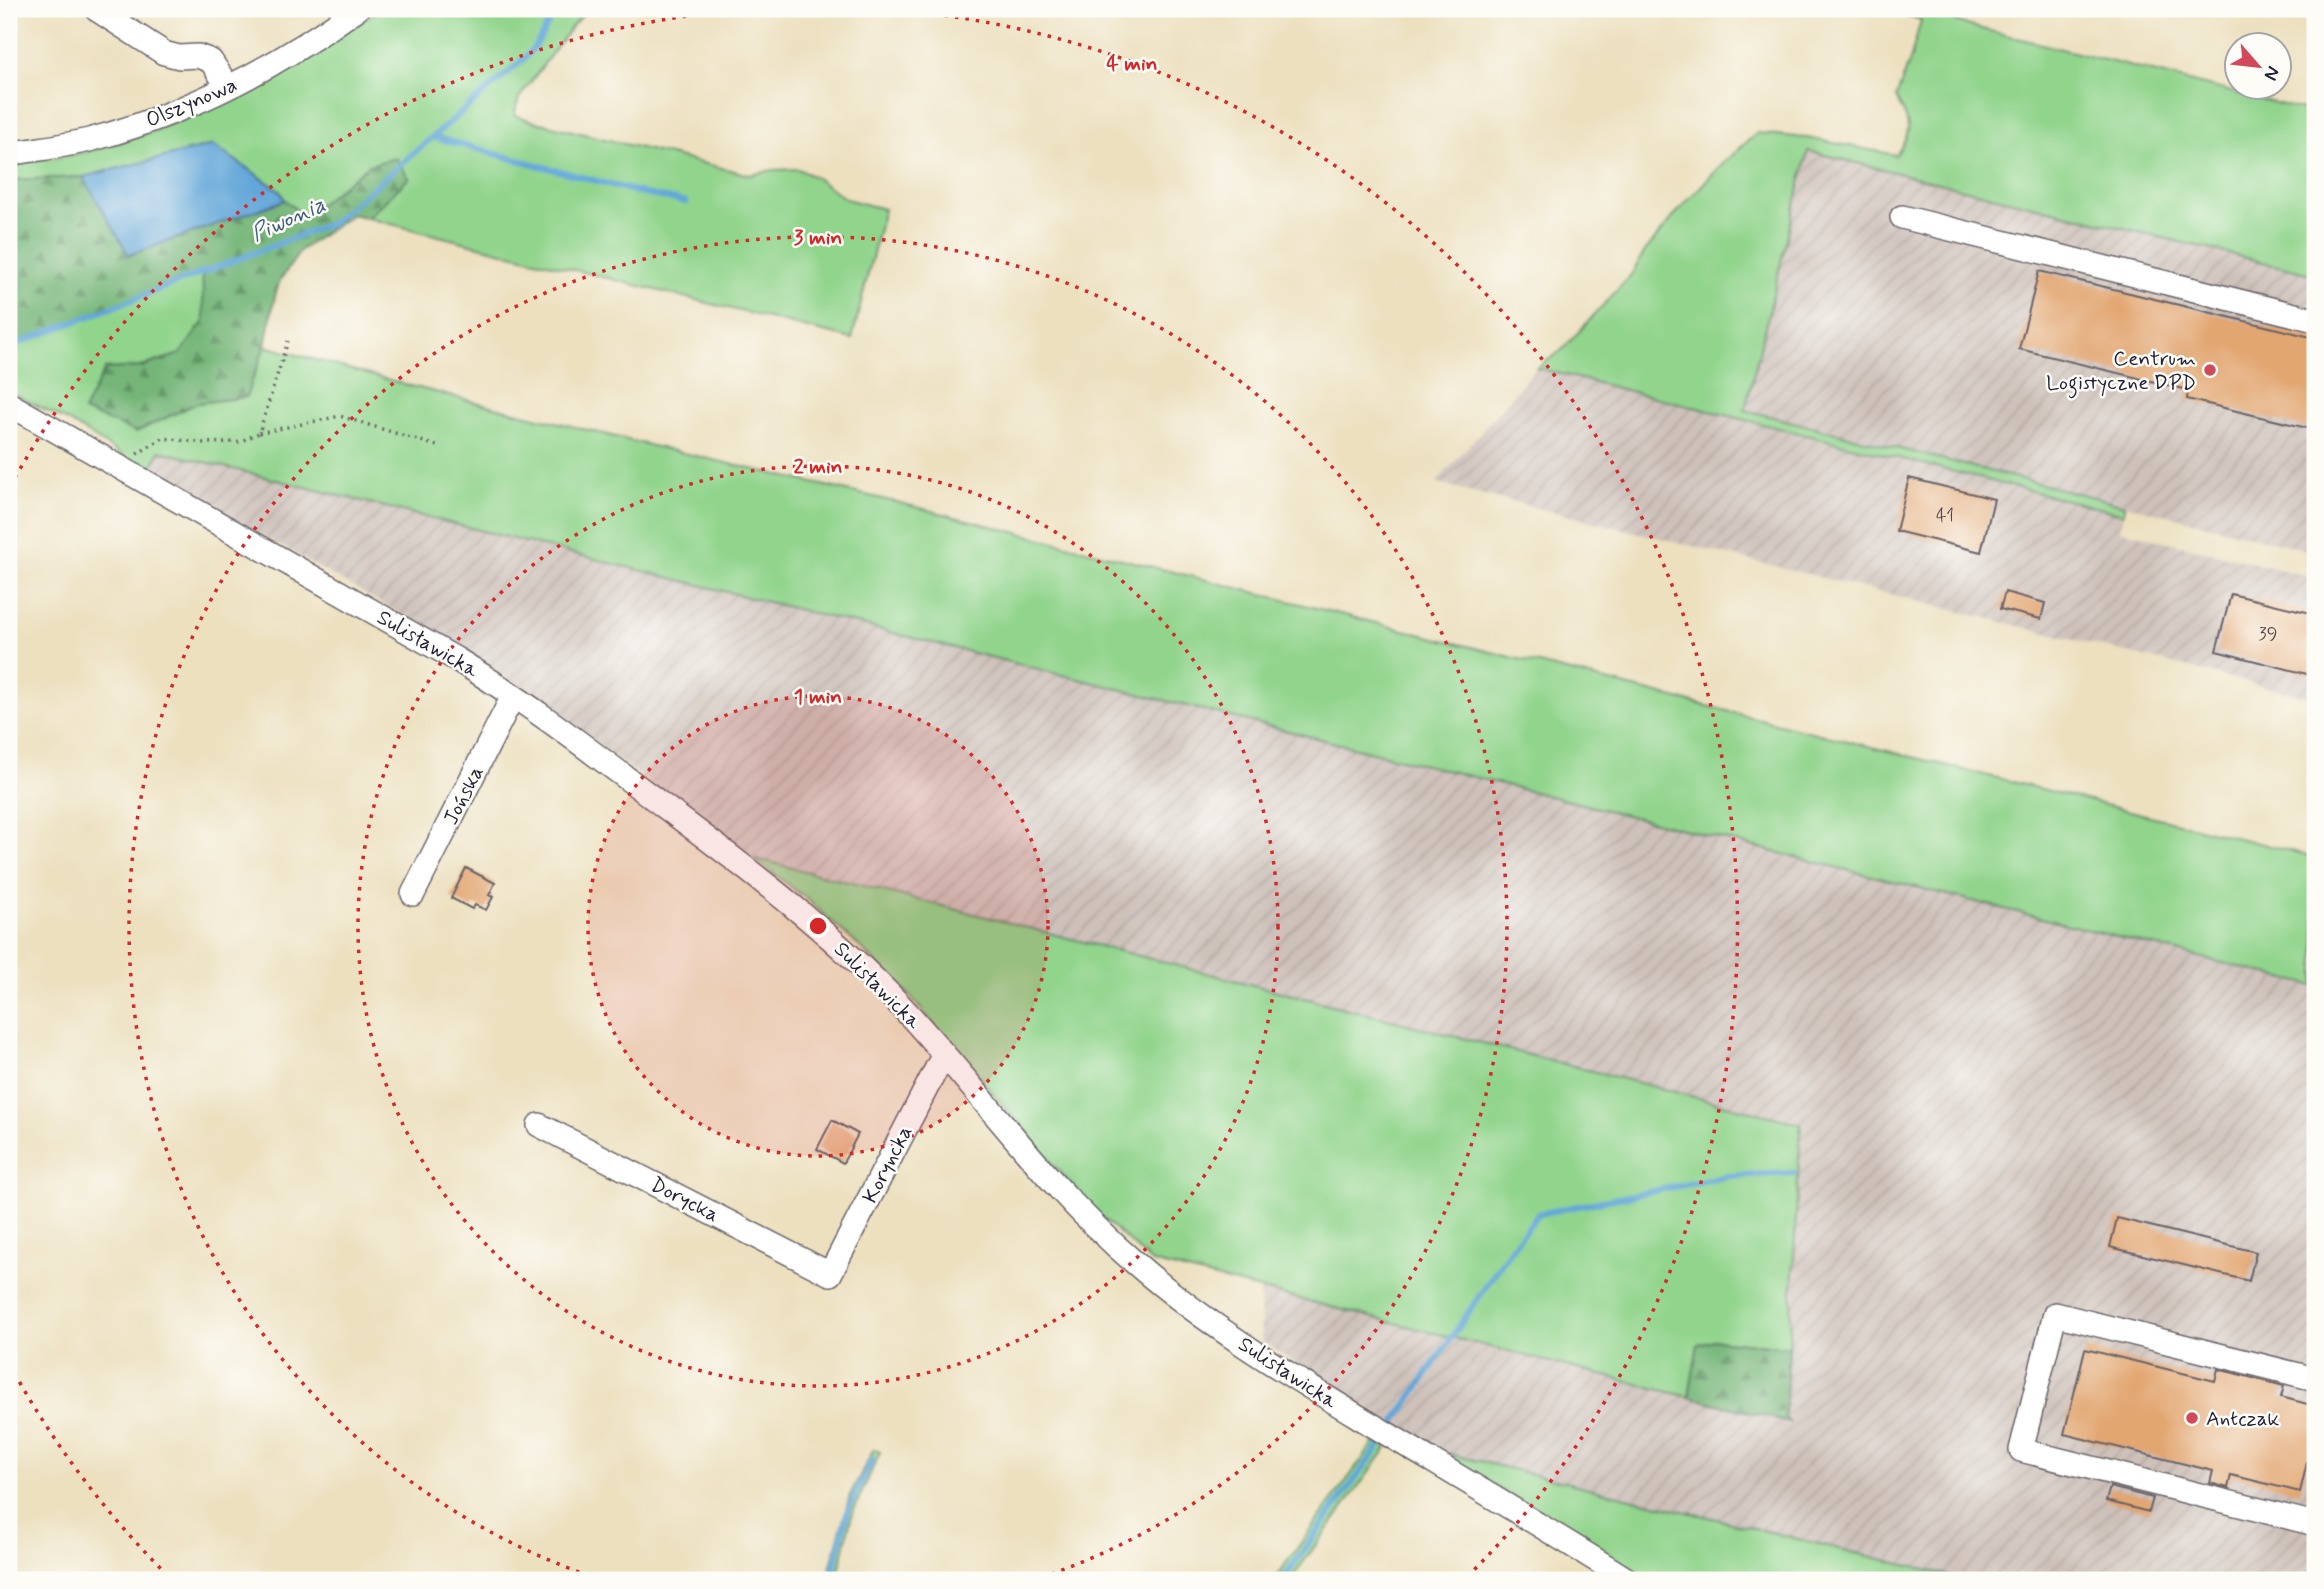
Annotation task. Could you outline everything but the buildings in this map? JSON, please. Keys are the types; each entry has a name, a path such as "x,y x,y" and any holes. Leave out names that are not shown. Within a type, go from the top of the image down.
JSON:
{"street":[{"path":"96,9 164,53 179,57 198,56 211,61 228,87"},
{"name":"Olszynowa","path":"9,154 65,145 118,132 228,87 295,51 357,9"},
{"path":"1902,217 2315,320"},
{"name":"Sulisławicka","path":"9,404 456,659 513,695 791,903 863,968 944,1054 1102,1234 1169,1291 1309,1387 1628,1580"},
{"name":"Jońska","path":"413,894 513,695"},
{"name":"Koryncka","path":"830,1274 944,1054"},
{"name":"Dorycka","path":"539,1125 830,1274"},
{"path":"2315,1379 2055,1314 2021,1450 2315,1524"}],"path":[{"path":"259,433 288,341"},
{"path":"116,465 163,438 205,443 239,442 259,433 340,416 438,446"}],"shaded area":[{"path":"1808,150 2315,275 2315,552 1745,410"},
{"path":"1537,368 2123,514 2120,530 2315,578 2315,699 1436,483"},
{"path":"159,451 2315,986 2315,1580 1967,1580 1437,1451 1261,1341 1260,1290 1788,1422 1785,1417 1801,1124 753,858 477,657 149,472"}],"green space":[{"path":"381,9 589,9 573,25 519,98 514,115 750,175 773,170 798,169 815,177 846,199 884,209 852,339 367,218 409,178 369,165 304,217 285,200 279,190 213,145 83,177 9,180 9,162 73,155 155,131 195,114 271,75"},
{"path":"1888,9 1938,9 1954,20 1970,26 2222,90 2222,102 2271,102 2315,113 2315,275 1808,151 1745,410 2125,505 2123,514 1537,368 1562,350 1631,275 1645,251 1687,201 1757,133 1807,138 1896,155 1906,139 1908,127 1896,98 1921,20"},
{"path":"396,158 409,178 367,218 352,214 302,249 280,280 265,346 246,397 197,403 136,432 83,411 105,369 141,367 180,354 204,321 202,272 9,347 9,180 83,177 130,255 285,200 304,217 369,165"},
{"path":"203,272 204,321 180,354 140,367 105,369 136,432 197,403 246,397 265,346 407,385 648,445 900,503 2315,857 2315,986 160,451 149,472 68,421 9,392 9,347"},
{"path":"753,858 1801,1124 1789,1347 1714,1340 1698,1344 1689,1397 1152,1262 1089,1206 909,995 807,899"},
{"path":"1714,1340 1789,1347 1785,1417 1789,1422 1689,1397 1698,1344"},
{"path":"1377,1439 1387,1448 1290,1580 1274,1580"},
{"path":"874,1449 880,1452 852,1514 837,1580 827,1580 850,1495"},
{"path":"1437,1451 1967,1580 1643,1580 1627,1567"}],"water":[{"path":"213,145 279,190 285,200 129,255 83,177"}],"waterway":[{"name":"Piwonia","path":"9,347 332,223 525,58 536,45 557,9"},
{"path":"433,137 645,194 686,202"},
{"path":"1394,1423 1509,1252 1538,1214 1729,1176 1794,1173"},
{"path":"1282,1580 1380,1445"},
{"path":"831,1580 848,1510 872,1459"}],"place":[{"name":"Centrum Logistyczne DPD","path":"2210,370"},
{"name":"Antczak","path":"2192,1418"}]}
